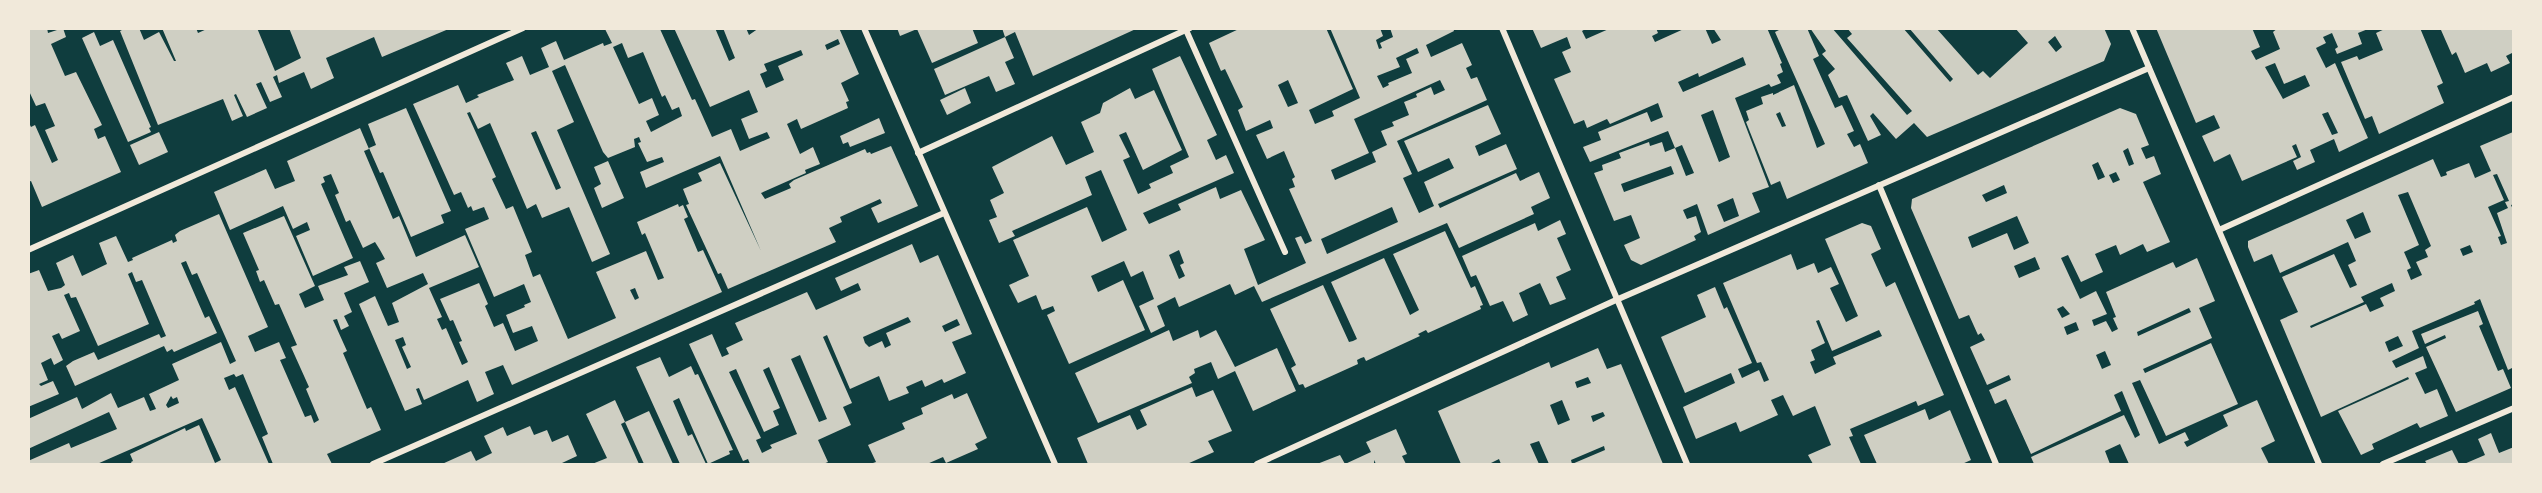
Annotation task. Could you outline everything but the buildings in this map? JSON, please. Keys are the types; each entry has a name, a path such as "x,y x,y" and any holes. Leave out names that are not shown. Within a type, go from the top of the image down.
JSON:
{"street":[{"path":"28,250 523,28"},
{"path":"864,28 1054,465"},
{"path":"1502,28 1687,465"},
{"path":"2133,28 2319,465"},
{"path":"918,153 1188,29 1285,252"},
{"path":"1257,465 1617,300 2150,68"},
{"path":"2220,230 2514,97"},
{"path":"1879,185 1996,465"},
{"path":"373,465 944,213"},
{"path":"2384,465 2514,408"}]}
